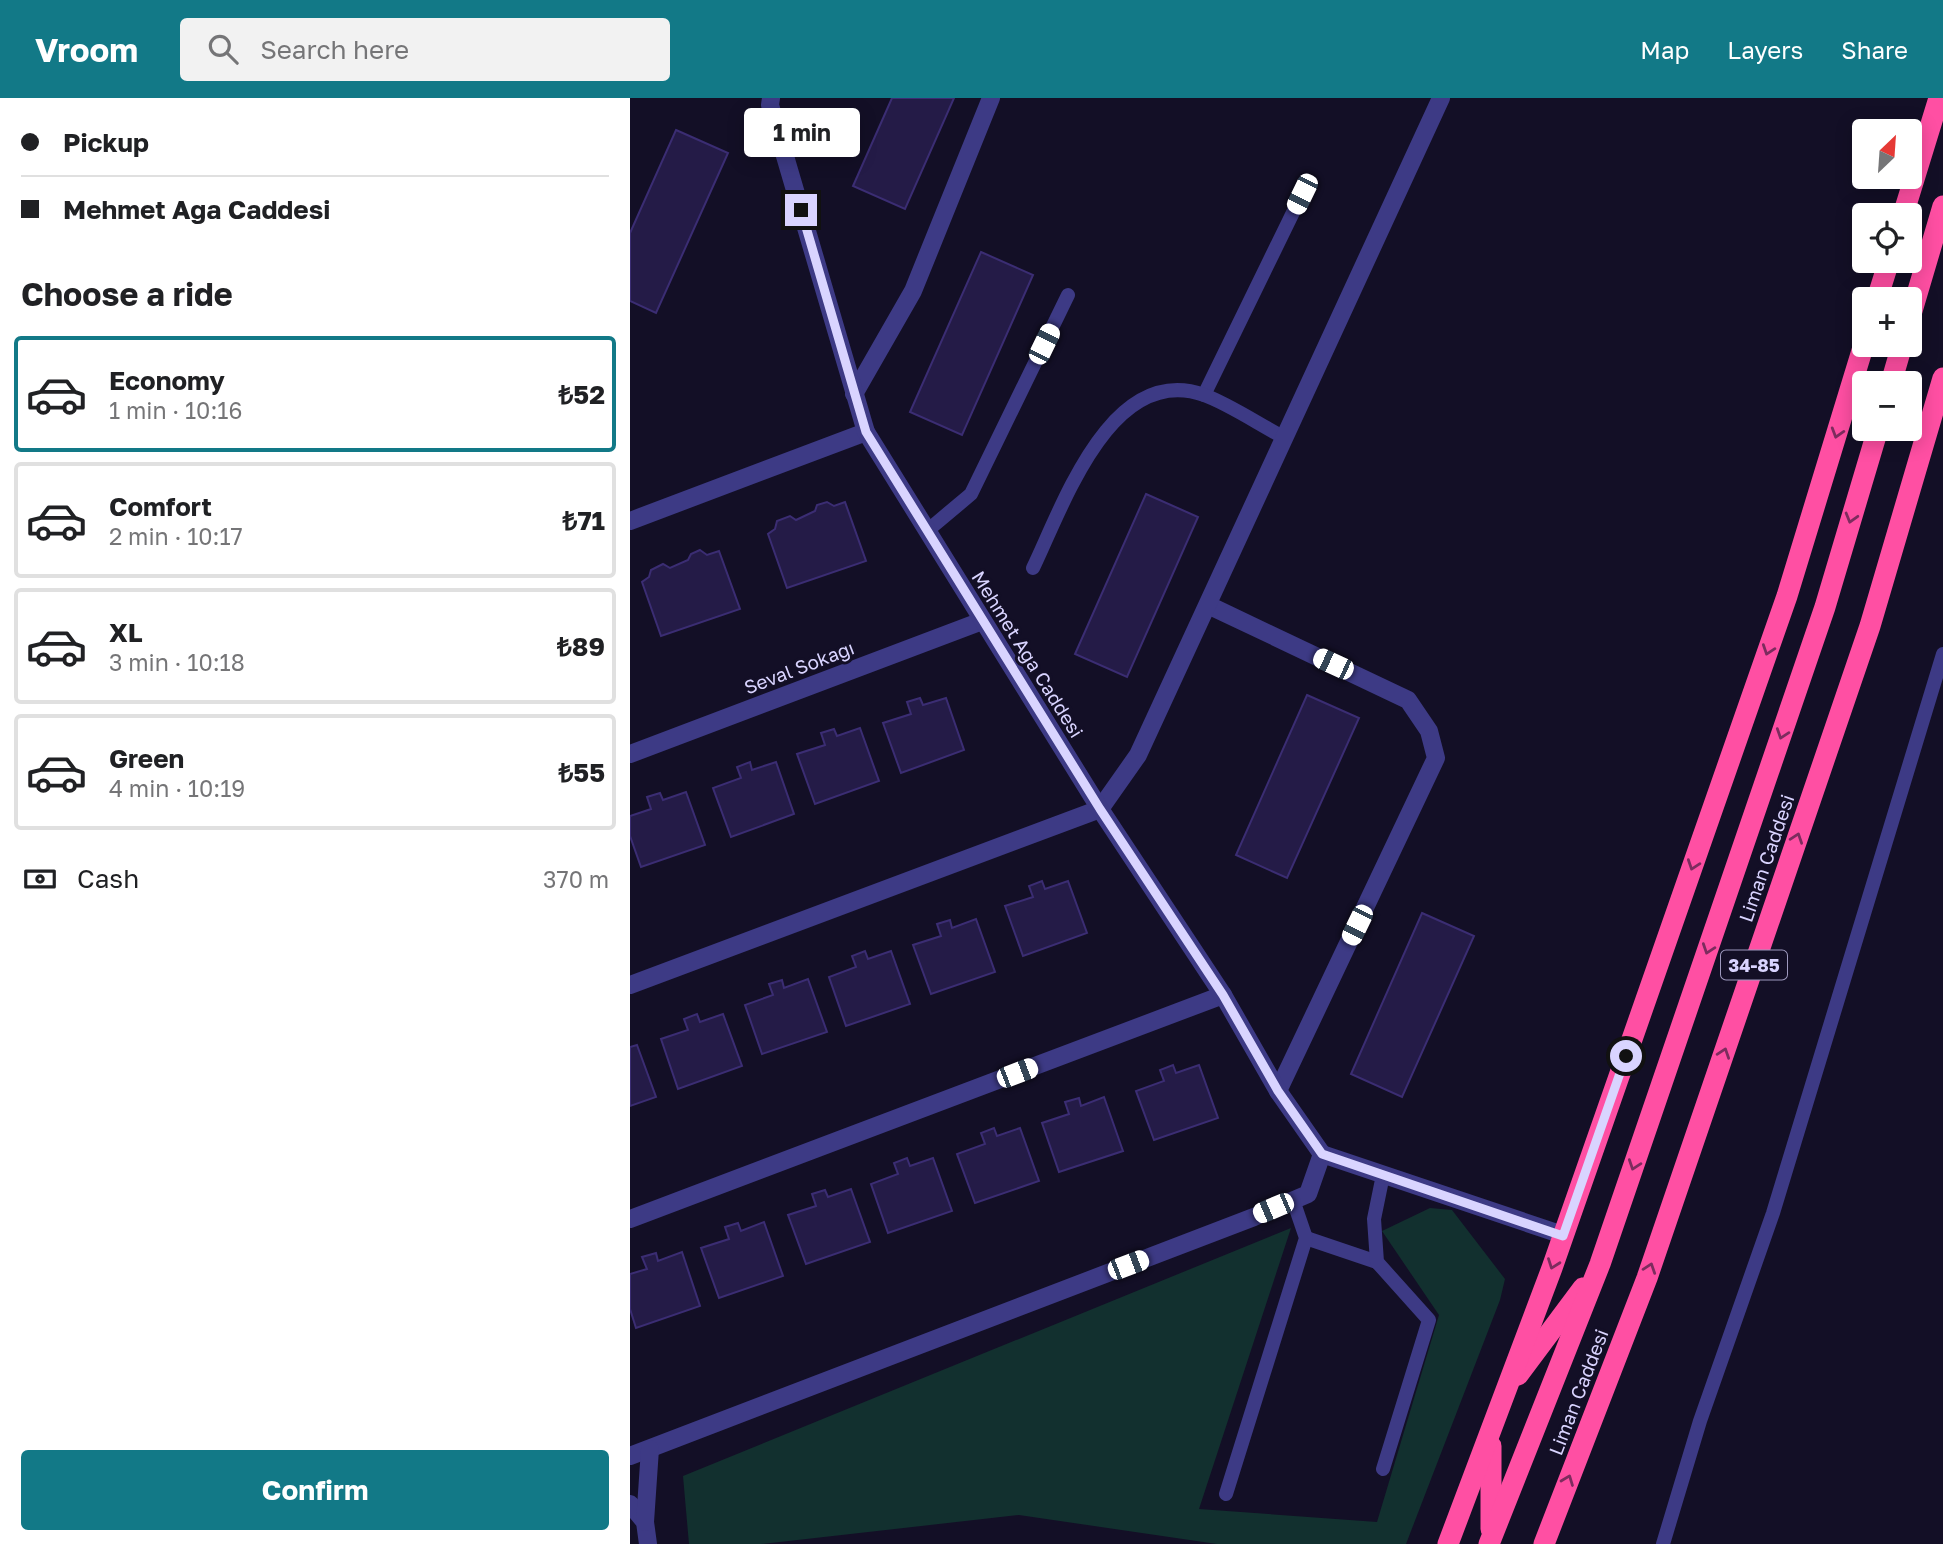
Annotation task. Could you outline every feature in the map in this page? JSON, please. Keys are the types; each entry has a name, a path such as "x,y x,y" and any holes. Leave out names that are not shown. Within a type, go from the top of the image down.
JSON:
{"highway":[{"path":"1907,203 1939,98"},
{"path":"1919,287 1943,206"},
{"path":"1448,1544 1563,1236 1787,596 1860,357"},
{"name":"Liman Caddesi","path":"1544,1544 1647,1278 1830,744 1870,626 1943,379"},
{"name":"Liman Caddesi","path":"1490,1542 1600,1264 1825,607 1874,441"},
{"path":"1501,1398 1600,1264"},
{"path":"1490,1542 1491,1430"}],"street":[{"path":"855,394 913,291 991,98"},
{"path":"630,985 1100,809 1138,755 1441,98"},
{"name":"Mehmet Ağa Caddesi","path":"768,100 866,432 1100,809 1223,995 1278,1091 1322,1154"},
{"path":"630,521 866,432"},
{"path":"1208,605 1408,700 1429,731 1436,758 1278,1091"},
{"name":"Seval Sokağı","path":"630,754 982,621"},
{"path":"630,1219 1223,995"},
{"path":"630,1456 1300,1197 1322,1154 1563,1236"},
{"path":"648,1544 645,1522 650,1449"},
{"path":"630,1504 645,1522"}],"lane":[{"path":"1204,395 1302,194"},
{"path":"927,531 971,494 1068,295"},
{"path":"1033,568 1090,450 1114,421 1133,405 1156,395 1172,392 1204,395 1284,438"},
{"path":"1664,1544 1700,1421 1773,1213 1943,654"},
{"path":"1377,1262 1374,1219 1383,1175"},
{"path":"1227,1494 1306,1238 1300,1197"},
{"path":"1306,1238 1377,1262 1429,1320 1383,1469"}],"green space":[{"path":"1430,1208 1452,1210 1505,1279 1500,1300 1406,1544 1217,1544 1019,1515 761,1544 689,1544 683,1476 1291,1228 1199,1509 1377,1522 1439,1315 1382,1231"}],"building":[{"path":"892,98 954,98 905,209 853,186"},
{"path":"676,130 728,153 656,313 630,301 630,233"},
{"path":"981,252 1033,275 962,435 910,412"},
{"path":"1146,494 1198,517 1127,677 1075,654"},
{"path":"827,502 834,506 845,502 866,561 787,588 768,534 775,529 777,521 790,516 796,520 815,511 817,505"},
{"path":"700,550 707,555 719,551 740,609 661,636 642,582 649,577 651,570 663,564 670,568 688,560 691,554"},
{"path":"1307,695 1359,718 1287,878 1236,855"},
{"path":"920,698 923,705 946,698 964,750 901,773 883,723 911,714 907,702"},
{"path":"860,728 879,781 815,804 797,754 825,745 821,733 834,729 837,736"},
{"path":"750,762 752,770 776,762 794,814 731,837 713,788 741,778 737,767"},
{"path":"686,792 705,845 641,867 630,836 630,816 651,809 647,797 660,793 663,800"},
{"path":"1042,881 1045,889 1068,881 1087,933 1023,956 1005,906 1033,897 1029,886"},
{"path":"1422,913 1474,936 1402,1097 1351,1074"},
{"path":"976,919 995,972 931,994 913,945 941,936 937,924 950,920 952,928"},
{"path":"865,951 868,959 891,951 910,1004 846,1026 829,977 856,967 852,956"},
{"path":"808,979 827,1032 762,1054 745,1005 773,995 769,984 782,980 784,988"},
{"path":"697,1014 700,1022 723,1014 742,1066 678,1089 661,1039 688,1030 684,1019"},
{"path":"637,1045 656,1097 630,1106 630,1047"},
{"path":"1173,1065 1176,1073 1199,1065 1218,1118 1154,1140 1136,1091 1164,1081 1160,1070"},
{"path":"1104,1097 1123,1151 1059,1172 1042,1123 1069,1114 1065,1102 1079,1098 1081,1106"},
{"path":"994,1128 997,1136 1020,1128 1039,1181 975,1203 957,1154 985,1144 981,1133"},
{"path":"907,1158 910,1166 933,1158 952,1211 888,1233 871,1184 898,1174 894,1163"},
{"path":"851,1189 870,1242 806,1264 788,1215 816,1206 812,1194 825,1190 828,1197"},
{"path":"764,1222 783,1276 719,1298 701,1248 729,1239 725,1227 738,1223 741,1231"},
{"path":"682,1252 700,1306 636,1328 630,1309 630,1274 647,1269 642,1257 656,1253 658,1261"}],"route":[{"path":"801,210 866,432 1100,809 1223,995 1278,1091 1322,1154 1563,1236 1626,1056"}]}
